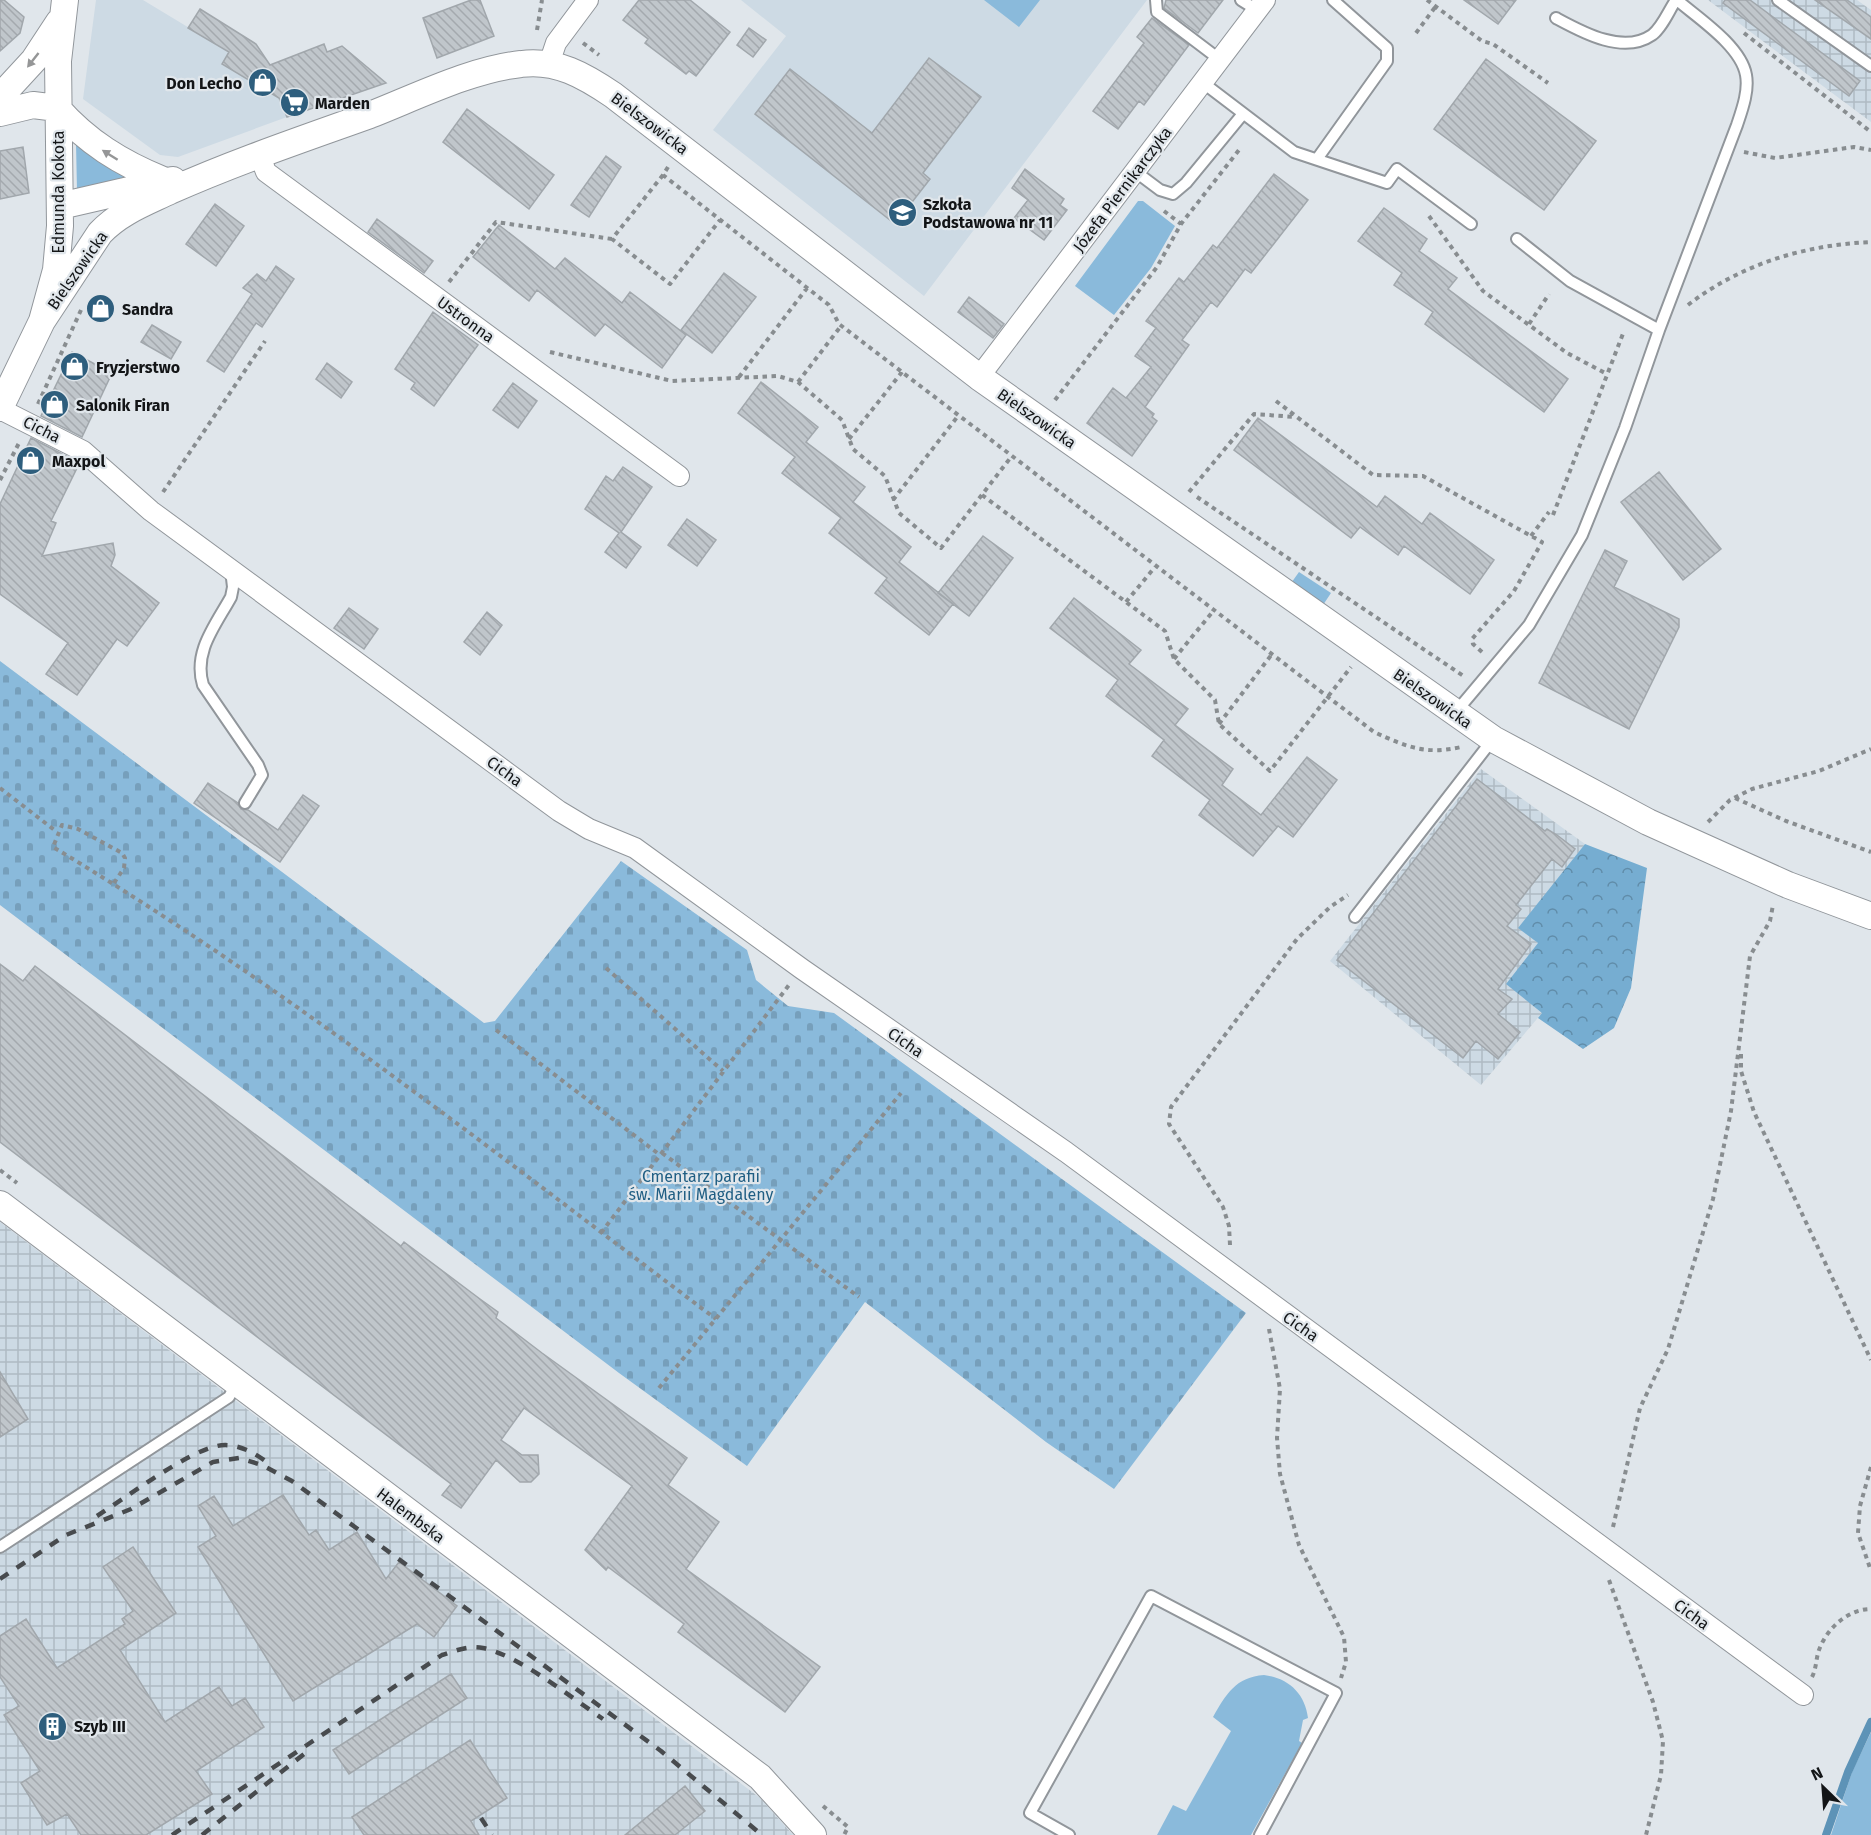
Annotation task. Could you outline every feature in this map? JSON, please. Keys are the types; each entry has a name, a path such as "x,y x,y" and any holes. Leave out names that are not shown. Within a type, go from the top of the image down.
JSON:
{"street":[{"path":"549,64 556,43 588,0"},
{"name":"Józefa Piernikarczyka","path":"980,377 1136,172 1219,59 1255,3"},
{"path":"0,97 33,60 63,10"},
{"name":"Edmunda Kokota","path":"0,408 42,321 57,270 60,206 57,108 63,10"},
{"name":"Bielszowicka","path":"60,206 73,219 83,223 112,220 197,179 473,76 521,63 549,64 584,75 613,94 980,377 1455,714 1487,747 1779,881 1871,916"},
{"path":"0,113 33,105 57,108"},
{"name":"Bielszowicka","path":"57,108 77,130 100,148 138,170 163,180"},
{"name":"Ustronna","path":"260,156 266,172 679,476"},
{"name":"Bielszowicka","path":"60,206 163,180 197,179"},
{"name":"Bielszowicka","path":"42,321 89,249 112,220"},
{"name":"Cicha","path":"0,408 83,451 151,511 559,810 590,828 635,848 802,969 1066,1152 1803,1695"},
{"name":"Halembska","path":"0,1204 760,1777 813,1835"}],"lane":[{"path":"1156,0 1157,12 1219,59"},
{"path":"1317,159 1387,61 1388,52 1387,48 1333,0"},
{"path":"1455,714 1529,625 1582,535 1625,428 1663,319 1728,150 1745,96 1746,75 1741,62 1725,42 1676,0 1653,34 1635,41 1619,42 1588,35 1556,18"},
{"path":"1778,0 1871,66"},
{"path":"1202,82 1242,115 1294,152 1387,183 1397,169 1471,224"},
{"path":"1136,172 1160,190 1173,194 1186,183 1242,115"},
{"path":"1517,239 1570,281 1659,330"},
{"path":"230,567 233,578 231,597 200,657 199,671 203,686 258,765 262,775 245,803"},
{"path":"1355,917 1487,747"},
{"path":"0,1547 228,1397 236,1384"},
{"path":"1070,1835 1030,1813 1151,1596 1336,1693 1260,1835"}],"path":[{"path":"542,0 536,34 544,29"},
{"path":"1427,0 1482,41 1493,44 1548,83"},
{"path":"1416,33 1436,6"},
{"path":"1725,42 1741,31 1871,132"},
{"path":"1050,407 1157,267 1181,224 1257,126"},
{"path":"1728,150 1775,158 1854,147 1871,150"},
{"path":"612,239 663,175 672,160"},
{"path":"663,175 829,305 841,326 1374,732 1409,748 1439,752 1467,745 1487,747"},
{"path":"1422,207 1483,291 1567,352 1607,374"},
{"path":"437,298 496,222 612,239 670,284 720,220"},
{"path":"1663,319 1675,322 1687,305 1703,293 1737,273 1774,258 1871,242"},
{"path":"739,377 807,288"},
{"path":"1528,324 1549,294"},
{"path":"1531,536 1551,513 1630,314"},
{"path":"798,382 841,326"},
{"path":"151,511 265,341"},
{"path":"511,352 517,344 672,381 778,376 798,382 842,420 853,448 885,476 892,500 900,513 941,548 1011,457"},
{"path":"848,440 902,372"},
{"path":"1276,401 1372,475 1423,476 1542,542 1531,565 1514,591 1472,639 1473,644 1483,652 1476,662"},
{"path":"1189,492 1254,414 1296,417"},
{"path":"892,500 958,416"},
{"path":"982,495 1165,631 1174,659 1215,700 1219,724 1270,771 1364,650"},
{"path":"1126,603 1155,567"},
{"path":"1174,659 1214,610"},
{"path":"1219,724 1272,654"},
{"path":"1464,677 1470,670"},
{"path":"1703,828 1734,797 1764,785 1819,771 1871,749"},
{"path":"0,788 57,832"},
{"path":"1734,797 1786,821 1871,852"},
{"path":"114,883 124,868 125,858 122,853 78,829 62,825 57,832 53,847 114,883 251,974 716,1319"},
{"path":"1646,1835 1661,1775 1663,1741 1634,1647 1608,1584 1610,1537 1641,1408 1668,1349 1713,1199 1731,1111 1750,956 1770,921 1779,881"},
{"path":"1230,1250 1226,1215 1169,1124 1171,1107 1297,939 1330,907 1354,891"},
{"path":"606,968 723,1071"},
{"path":"601,1233 802,969"},
{"path":"496,1030 661,1154 859,1297"},
{"path":"1742,1035 1741,1071 1746,1092 1871,1360"},
{"path":"659,1388 902,1093"},
{"path":"1259,1296 1272,1342 1280,1389 1277,1438 1282,1487 1299,1545 1344,1637 1346,1662 1336,1693"},
{"path":"1871,1467 1860,1506 1858,1533 1871,1571"},
{"path":"1803,1695 1815,1672 1819,1651 1830,1631 1844,1616 1871,1609"}],"shaded area":[{"path":"96,0 143,0 271,77 287,117 178,157 160,155 83,99"},
{"name":"Szkoła Podstawowa nr 11","path":"741,0 1147,0 924,296 713,130 786,36"},
{"path":"1708,0 1857,0 1871,10 1871,122"},
{"path":"1481,769 1585,844 1519,928 1538,943 1542,1013 1481,1085 1330,961"},
{"path":"0,1222 760,1798 793,1835 0,1835"}],"green space":[{"path":"984,0 1040,0 1019,27"},
{"path":"76,143 133,177 77,191"},
{"path":"1138,201 1143,201 1175,226 1151,268 1114,315 1075,286"},
{"path":"1299,572 1331,593 1321,608 1289,586"},
{"name":"Cmentarz parafii św. Marii Magdaleny","path":"0,661 484,1023 495,1021 621,861 747,950 756,980 788,1006 834,1013 1246,1313 1114,1489 1046,1442 865,1302 747,1466 619,1373 0,905"},
{"path":"1585,844 1647,868 1631,988 1614,1028 1583,1049 1538,1018 1542,1013 1506,984 1538,943 1518,928"},
{"path":"1264,1675 1281,1679 1294,1688 1303,1701 1308,1718 1303,1720 1299,1741 1302,1743 1251,1835 1157,1835 1173,1805 1186,1811 1231,1731 1213,1717 1227,1694 1246,1679"},
{"path":"1871,1732 1871,1835 1831,1835 1852,1772"}],"building":[{"path":"0,0 4,0 24,17 20,33 0,51"},
{"path":"471,0 480,0 494,36 437,58 423,18"},
{"path":"639,0 690,0 730,32 696,76 689,71 686,74 645,43 648,39 623,20"},
{"path":"1166,0 1223,0 1198,33 1164,8"},
{"path":"1464,0 1516,0 1498,24"},
{"path":"1725,0 1750,0 1860,81 1849,96 1723,3"},
{"path":"1815,0 1847,0 1871,17 1871,39"},
{"path":"200,9 256,44 270,65 324,44 327,52 342,46 386,83 287,117 279,98 222,64 229,52 188,28"},
{"path":"1152,18 1189,45 1144,105 1139,101 1118,129 1093,111 1144,43 1137,37"},
{"path":"749,28 766,40 753,57 737,45"},
{"path":"929,58 981,97 923,173 930,179 895,224 755,114 790,69 872,133"},
{"path":"1486,59 1596,141 1544,210 1434,129"},
{"path":"467,109 554,175 529,209 443,142"},
{"path":"23,147 29,193 0,199 0,151"},
{"path":"606,156 621,167 589,217 571,205"},
{"path":"1025,169 1064,199 1060,205 1067,210 1044,240 1014,218 1028,200 1012,188"},
{"path":"1274,174 1308,200 1251,273 1245,269 1217,307 1211,302 1182,340 1189,345 1145,407 1154,414 1152,417 1157,421 1132,456 1087,423 1113,388 1126,398 1151,367 1135,356 1156,328 1146,321 1179,278 1184,282 1213,245 1217,248"},
{"path":"215,204 244,226 216,266 186,244"},
{"path":"1384,208 1427,239 1419,251 1457,278 1448,289 1568,379 1544,412 1425,324 1433,312 1394,285 1402,273 1358,241"},
{"path":"377,219 433,261 424,273 368,232"},
{"path":"499,225 555,269 565,258 622,303 630,292 686,335 662,368 605,324 595,336 537,290 529,301 473,257"},
{"path":"276,266 294,279 262,327 256,323 224,372 207,361 252,294 243,288 257,274 266,281"},
{"path":"724,273 756,297 712,353 681,330"},
{"path":"969,297 1004,324 993,338 958,312"},
{"path":"433,312 478,345 434,406 411,389 415,383 395,369"},
{"path":"152,325 181,342 171,359 141,342"},
{"path":"72,352 112,373 82,437 41,416"},
{"path":"327,363 352,382 341,398 316,379"},
{"path":"761,382 818,427 806,442 865,487 853,502 911,547 899,562 953,604 929,635 875,593 887,578 829,533 841,518 782,473 795,457 738,413"},
{"path":"513,383 537,401 518,428 493,410"},
{"path":"1258,418 1377,507 1385,496 1422,524 1430,513 1494,560 1470,594 1404,546 1398,555 1360,527 1351,538 1234,450"},
{"path":"31,438 72,459 69,464 77,468 51,521 56,523 42,556 113,543 115,555 111,566 159,603 127,646 117,639 77,695 46,674 68,643 0,594 0,504"},
{"path":"623,467 652,487 621,532 641,547 626,568 605,552 619,533 585,509 606,476 613,481"},
{"path":"1659,472 1721,549 1683,580 1621,502"},
{"path":"687,519 716,540 697,566 668,545"},
{"path":"983,536 1013,558 969,616 938,593"},
{"path":"1605,550 1627,561 1614,587 1679,619 1679,627 1629,729 1539,683"},
{"path":"1074,598 1141,650 1129,664 1188,709 1175,725 1233,769 1222,785 1261,815 1307,757 1337,780 1293,837 1278,826 1253,856 1199,815 1210,800 1152,756 1164,740 1106,696 1118,680 1050,628"},
{"path":"349,608 378,629 364,649 334,628"},
{"path":"487,612 502,625 480,655 464,642"},
{"path":"1477,779 1545,831 1547,829 1557,835 1575,849 1562,867 1552,859 1516,905 1521,909 1507,926 1531,944 1498,989 1512,999 1498,1014 1520,1032 1498,1059 1476,1041 1463,1058 1337,960"},
{"path":"208,783 238,803 241,809 248,810 278,830 303,795 319,806 280,862 194,803"},
{"path":"0,964 23,981 35,966 401,1246 404,1242 498,1312 496,1318 542,1353 687,1458 668,1485 719,1522 686,1569 820,1667 785,1712 678,1632 684,1624 608,1567 606,1570 585,1550 632,1486 524,1408 501,1440 522,1455 538,1455 539,1474 531,1482 520,1482 496,1460 461,1508 442,1495 451,1484 0,1142"},
{"path":"0,1372 28,1419 0,1437"},
{"path":"283,1495 309,1535 316,1530 329,1550 357,1532 386,1579 399,1562 457,1606 434,1637 417,1624 293,1701 198,1547 216,1536 198,1506 214,1496 233,1526"},
{"path":"133,1547 176,1613 120,1650 165,1722 219,1687 232,1706 245,1698 264,1727 196,1771 212,1794 146,1835 81,1835 67,1814 47,1825 21,1783 40,1771 4,1715 19,1706 0,1677 0,1636 26,1619 57,1668 125,1624 122,1619 133,1611 103,1567"},
{"path":"451,1674 467,1698 349,1774 333,1750"},
{"path":"470,1740 507,1798 471,1821 479,1835 364,1835 352,1817"},
{"path":"685,1786 705,1811 675,1835 625,1835"}],"waterway":[{"path":"1826,1835 1848,1772 1871,1722"}],"railway":[{"path":"97,1516 173,1466 204,1450 231,1445 257,1455 268,1463"},
{"path":"0,1579 66,1535 131,1509 213,1462 239,1458 262,1465 292,1481 661,1751 762,1835"},
{"path":"172,1835 442,1655 462,1649 483,1648 512,1659 603,1719"},
{"path":"202,1835 304,1754"},
{"path":"481,1818 492,1835"}],"place":[{"name":"Don Lecho","path":"263,83"},
{"name":"Marden","path":"294,103"},
{"name":"Szkoła Podstawowa nr 11","path":"902,213"},
{"name":"Sandra","path":"101,309"},
{"name":"Fryzjerstwo","path":"75,367"},
{"name":"Salonik Firan","path":"55,405"},
{"name":"Maxpol","path":"31,461"},
{"name":"Szyb III","path":"53,1726"}]}
